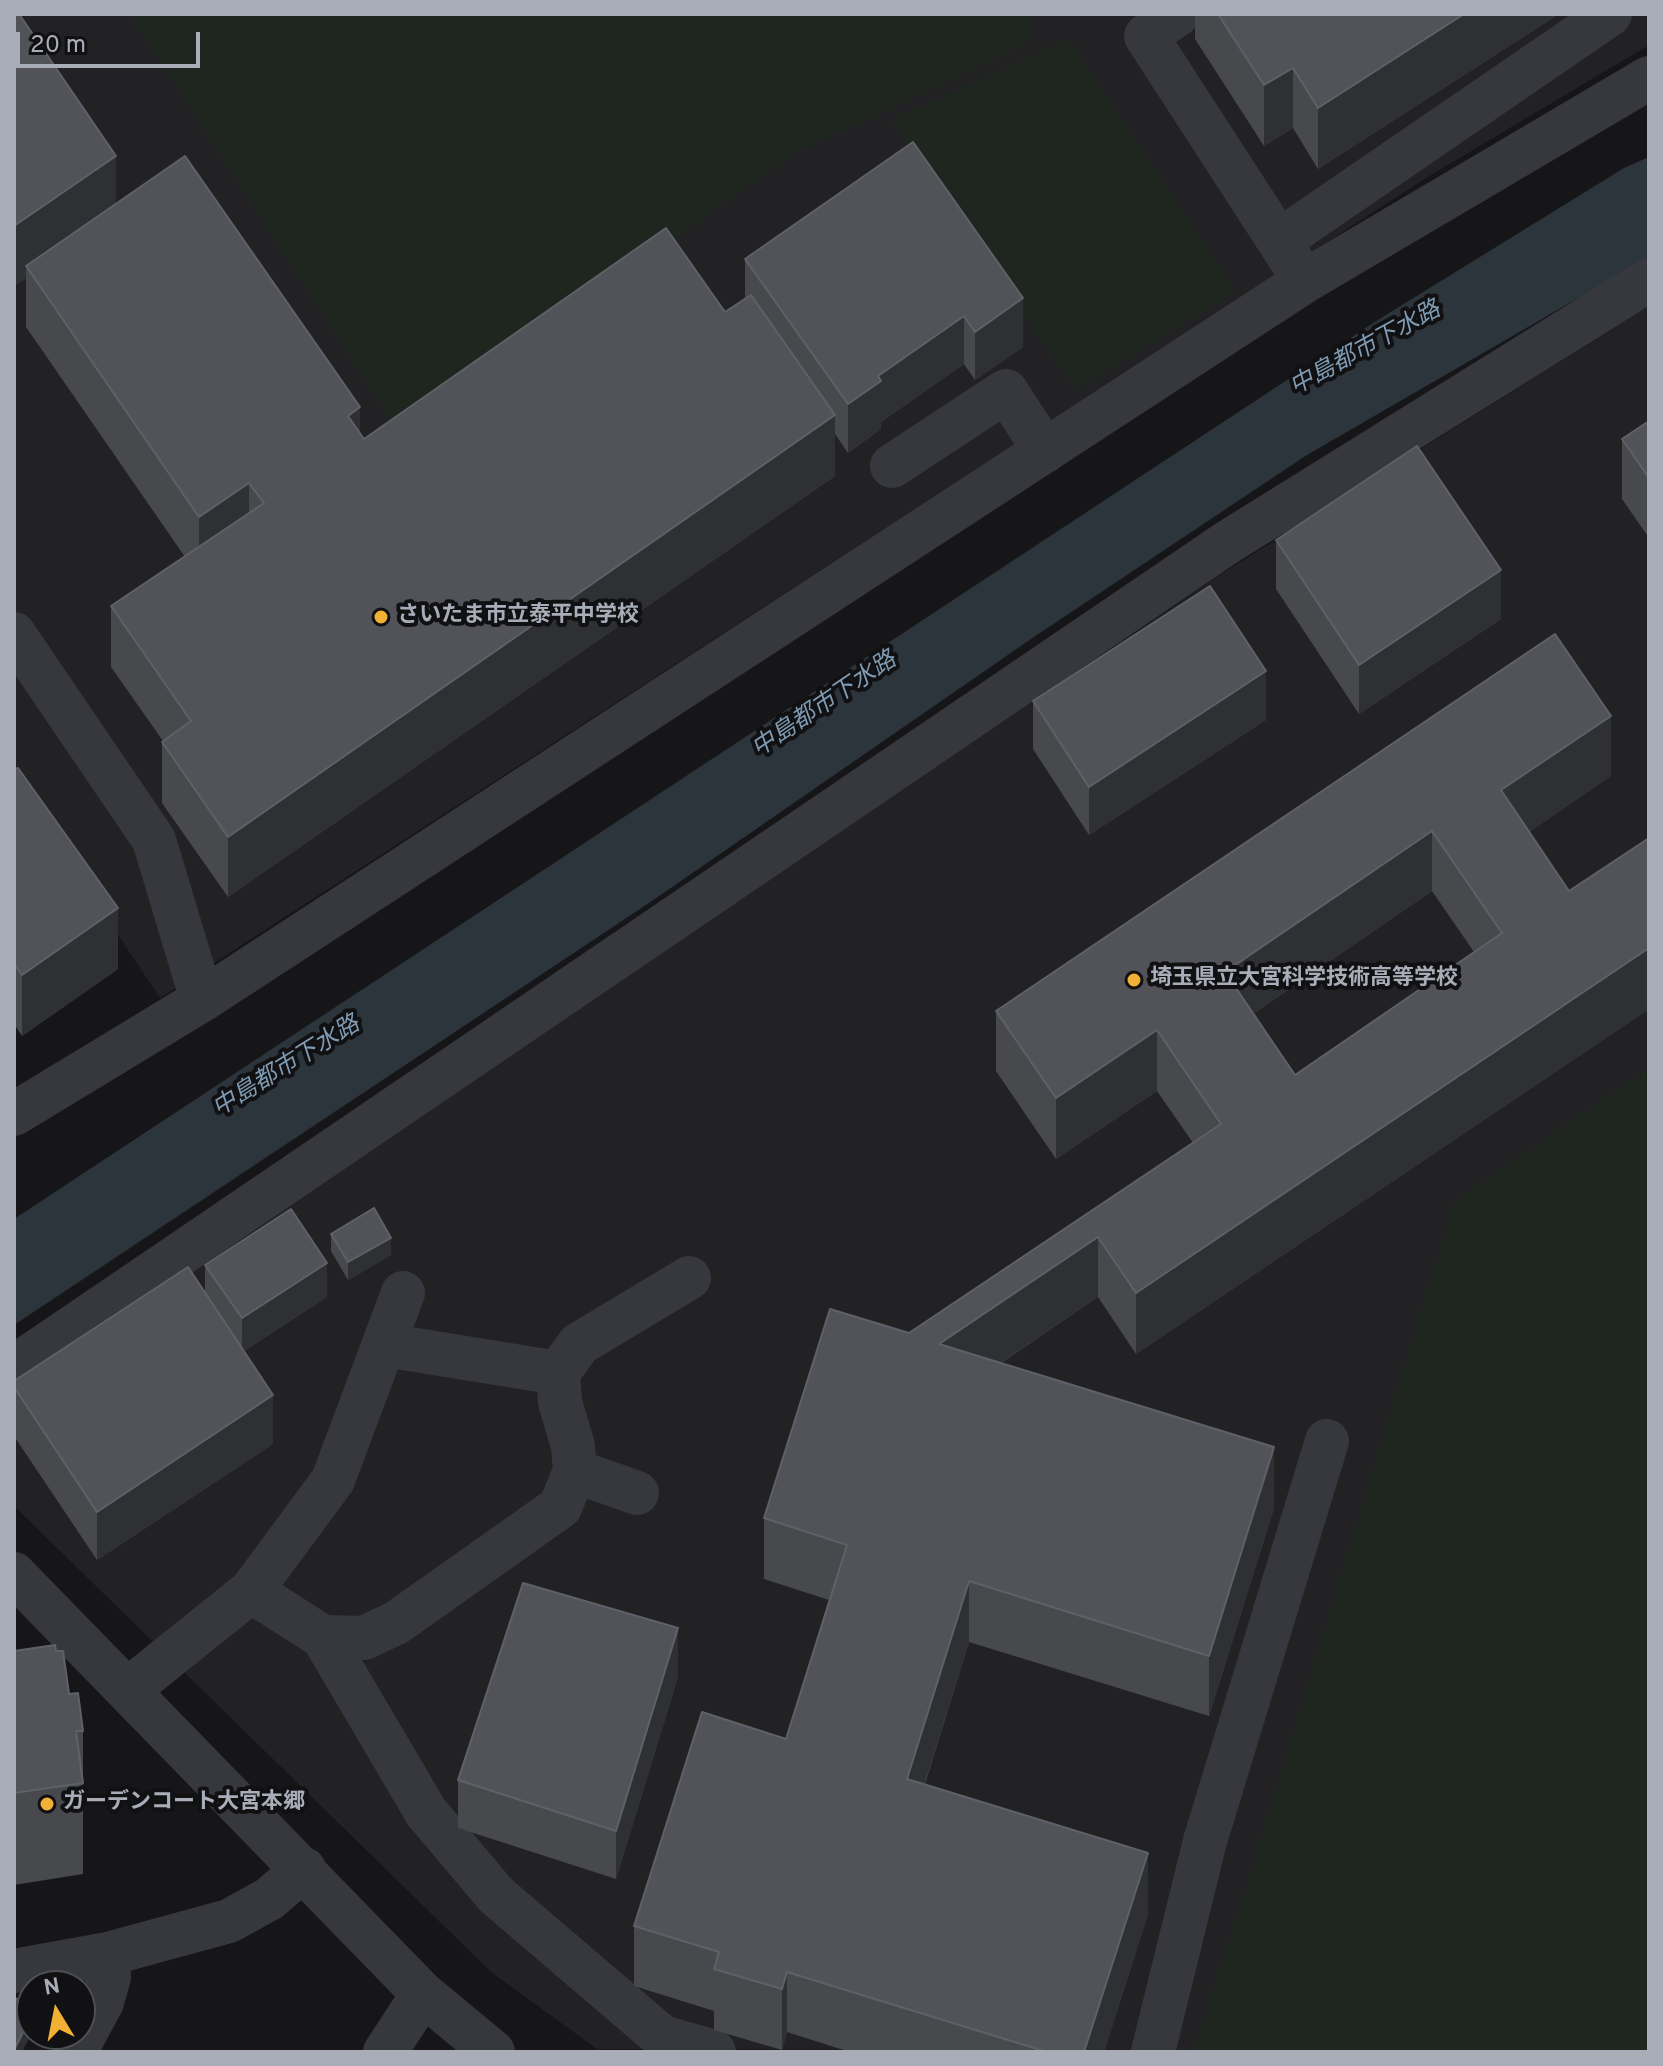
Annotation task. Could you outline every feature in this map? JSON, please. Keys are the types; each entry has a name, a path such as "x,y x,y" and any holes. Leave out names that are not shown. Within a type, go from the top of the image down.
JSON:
{"street":[{"path":"1178,14 1146,36 1305,281"},
{"path":"1279,241 1610,14"},
{"path":"14,1114 202,1000 1305,281 1649,78"},
{"path":"14,1367 1228,542 1649,280"},
{"path":"892,466 1006,391 1045,451"},
{"path":"14,634 154,840 202,1000"},
{"path":"323,1637 364,1638 396,1623 560,1507 575,1471 573,1446 560,1402 558,1373 579,1344 689,1278"},
{"path":"129,1689 251,1591 333,1480 403,1293"},
{"path":"385,1345 558,1373"},
{"path":"1153,2052 1205,1841 1327,1441"},
{"path":"575,1471 637,1493"},
{"path":"14,1574 423,1994 493,2052"},
{"path":"251,1591 323,1637 426,1812 496,1895 662,2037 714,2052"},
{"path":"14,1971 108,1954 229,1921 269,1899 304,1869"},
{"path":"75,2052 102,2002 109,1977 108,1954"},
{"path":"385,2052 423,1994"}],"shaded area":[{"name":"さいたま市立泰平中学校","path":"14,14 1649,14 1649,45 1426,178 160,998 14,779"},
{"path":"130,14 1031,14 1027,44 792,155 400,435"},
{"path":"1069,39 1236,292 1075,390 891,120"},
{"name":"埼玉県立大宮科学技術高等学校","path":"1649,306 1649,2052 597,2049 491,1972 14,1506 14,1389 1226,571"},
{"path":"1649,1068 1649,2052 1193,2052 1454,1201"}],"water":[{"name":"中島都市下水路","path":"1649,157 1649,257 1307,455 1031,639 652,901 14,1325 14,1219 1381,318 1624,168"}],"building":[{"path":"14,14 19,14 116,156 14,226"},
{"path":"1218,14 1464,14 1318,108 1293,68 1264,85"},
{"path":"913,142 1023,298 975,332 964,316 878,376 881,381 848,404 745,259"},
{"path":"185,156 360,407 348,416 364,439 666,228 725,312 751,295 835,415 228,837 162,742 191,721 111,606 264,503 249,483 199,517 26,266"},
{"path":"1649,421 1649,478 1622,439"},
{"path":"1417,446 1501,570 1359,665 1276,540"},
{"path":"1210,586 1266,671 1089,787 1033,701"},
{"path":"1555,634 1611,716 1501,790 1569,891 1649,838 1649,948 1136,1293 1098,1237 939,1344 1274,1447 1209,1656 969,1581 907,1779 1148,1853 1084,2052 1047,2052 787,1972 782,1989 714,1969 719,1952 634,1926 702,1712 786,1739 847,1545 764,1518 830,1309 909,1333 1221,1124 1157,1030 1056,1098 996,1011","holes":["1432,831 1502,933 1295,1075 1225,972"]},
{"path":"18,768 118,908 22,975 14,964 14,770"},
{"path":"374,1208 391,1238 348,1262 331,1234"},
{"path":"291,1209 327,1263 242,1318 205,1265"},
{"path":"188,1267 273,1395 97,1512 14,1387 14,1381"},
{"path":"523,1583 678,1628 616,1831 458,1780"},
{"path":"55,1645 56,1651 63,1651 69,1694 78,1693 83,1731 76,1731 83,1783 14,1793 14,1651"},
{"path":"14,1998 16,2046 14,2050"}],"place":[{"name":"さいたま市立泰平中学校","path":"381,617"},
{"name":"埼玉県立大宮科学技術高等学校","path":"1134,980"},
{"name":"ガーデンコート大宮本郷","path":"47,1804"}]}
